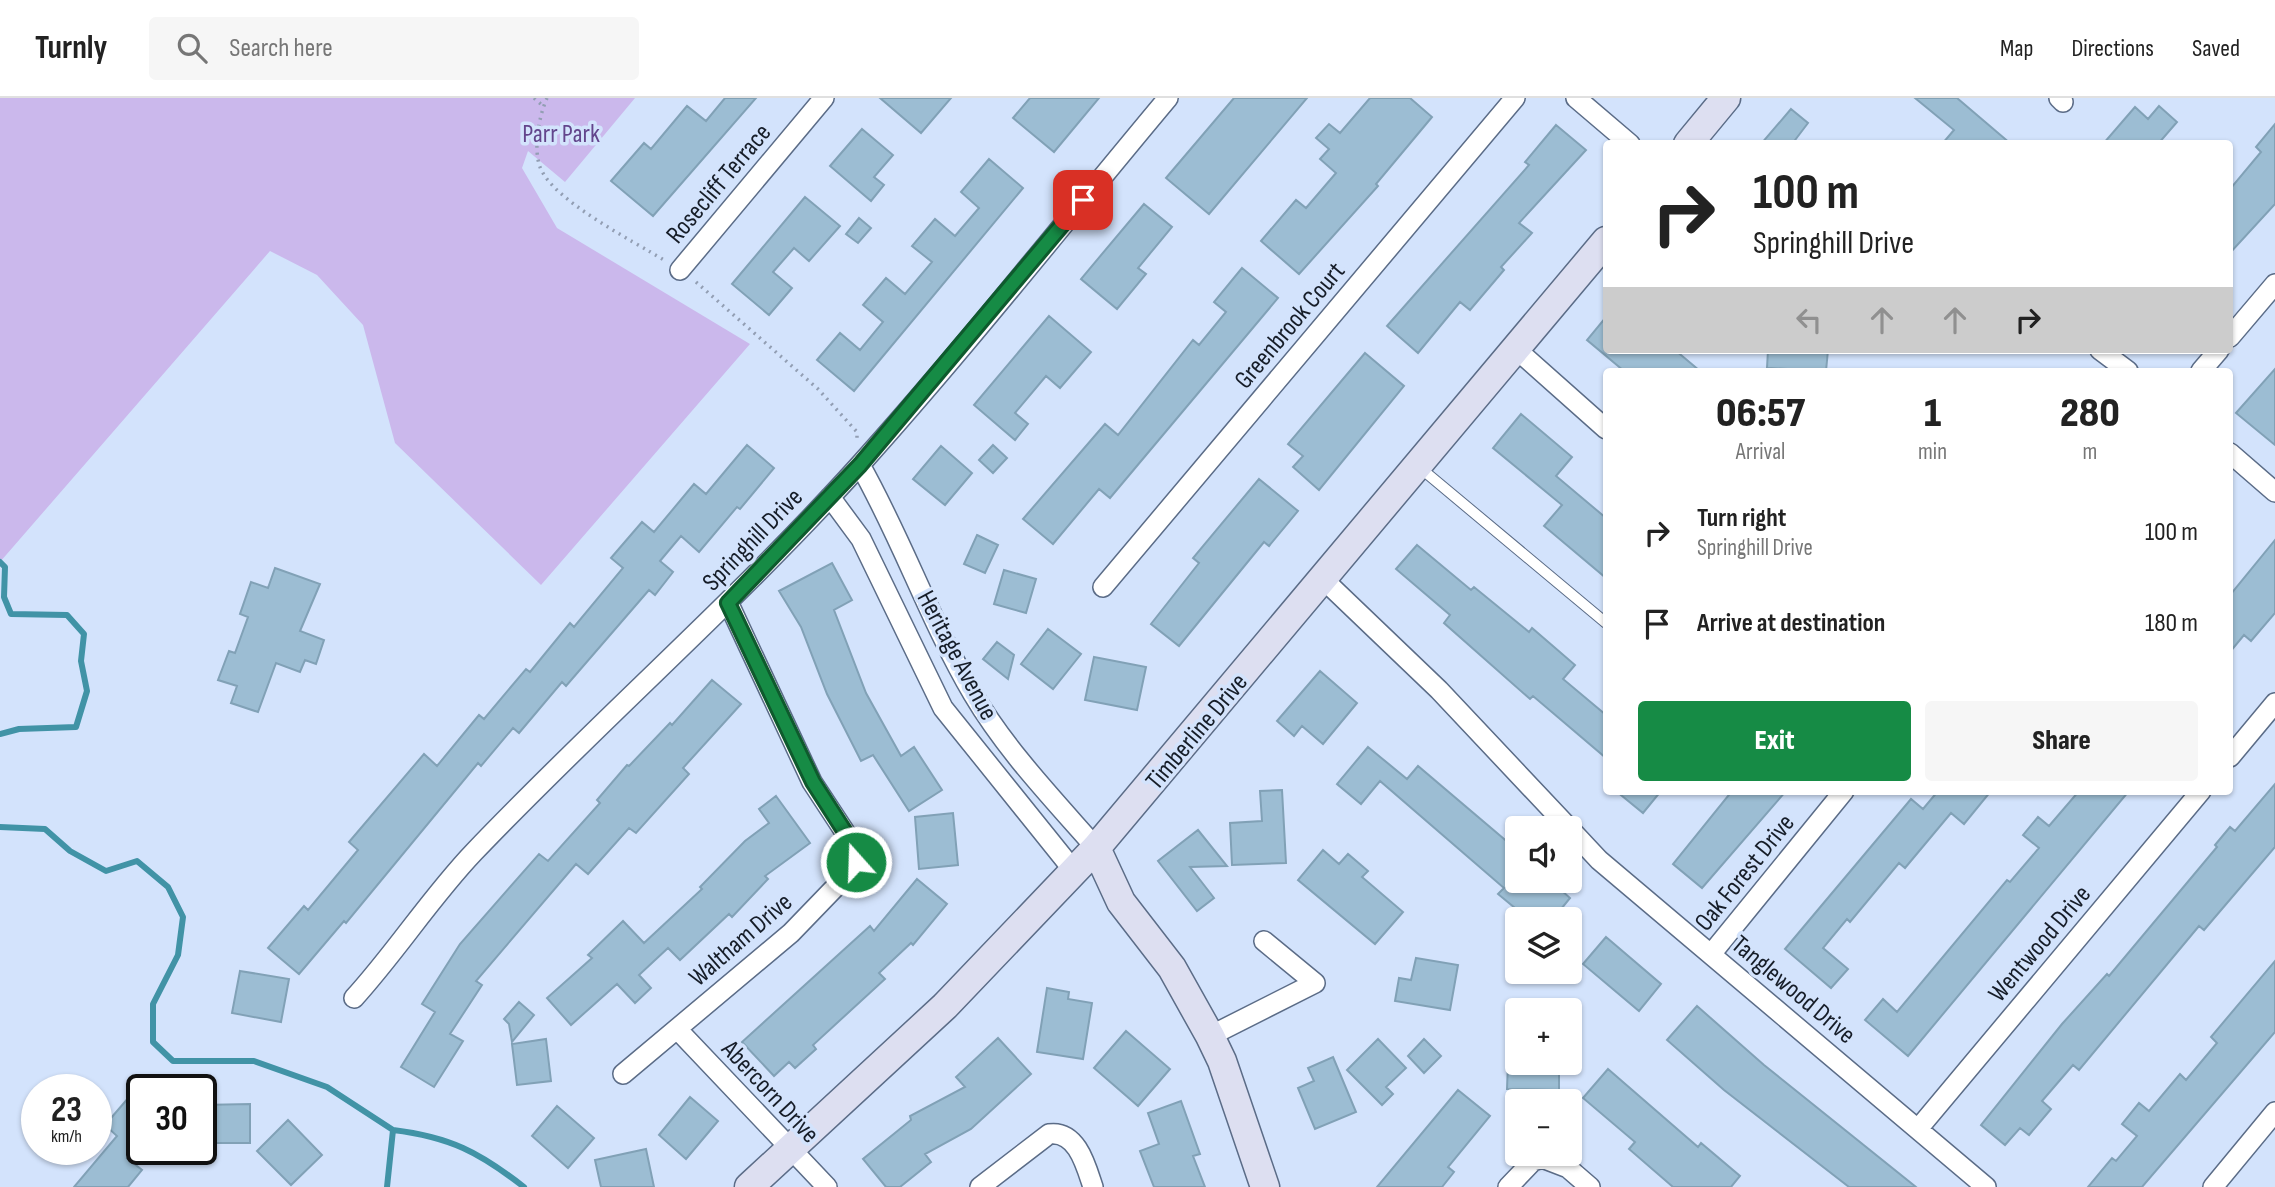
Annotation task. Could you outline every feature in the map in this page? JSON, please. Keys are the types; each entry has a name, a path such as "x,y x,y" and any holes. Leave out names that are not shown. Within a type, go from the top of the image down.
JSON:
{"street":[{"name":"Rosecliff Terrace","path":"680,270 824,98"},
{"name":"Springhill Drive","path":"354,998 390,958 471,856 585,739 728,603 860,465 1168,98"},
{"name":"Greenbrook Court","path":"1103,587 1515,98"},
{"path":"1576,98 1625,140"},
{"path":"1691,140 1726,98"},
{"name":"Timberline Drive","path":"749,1187 945,1006 1096,848 1603,245"},
{"path":"2233,333 2275,284"},
{"path":"1516,349 1603,426"},
{"path":"2105,354 2124,368"},
{"path":"2204,368 2216,354"},
{"path":"2233,456 2275,492"},
{"name":"Heritage Avenue","path":"860,465 888,516 973,694 1053,800 1096,848 1121,902 1172,968 1222,1061 1265,1187"},
{"name":"Heritage Avenue","path":"830,497 861,539 943,708 1074,871 1121,902"},
{"name":"Tanglewood Drive","path":"1322,579 1439,690 1558,816"},
{"name":"Waltham Drive","path":"623,1074 791,933 847,875 856,862 854,846 813,782 728,603"},
{"path":"2233,753 2275,703"},
{"name":"Oak Forest Drive","path":"1712,953 1841,795"},
{"name":"Wentwood Drive","path":"1918,1129 2198,795"},
{"name":"Tanglewood Drive","path":"1582,842 1599,860 1986,1187"},
{"path":"1210,1036 1315,983 1264,942"},
{"name":"Abercorn Drive","path":"677,1029 827,1187"},
{"path":"2213,1187 2275,1112"},
{"path":"980,1187 1049,1134 1059,1133 1070,1139 1084,1160 1093,1187"},
{"path":"1508,1187 1533,1161 1542,1158 1568,1168 1590,1187"}],"lane":[{"path":"1418,465 1603,621"}],"path":[{"path":"534,98 543,106"}],"green space":[{"name":"Parr Park","path":"0,98 635,98 565,182 528,151 522,168 557,228 750,344 541,585 395,443 363,325 317,275 270,251 0,562"}],"building":[{"path":"725,98 756,98 653,216 611,181 644,143 651,149 687,106 706,121"},
{"path":"880,98 951,98 921,133"},
{"path":"1030,98 1099,98 1054,152 1013,118"},
{"path":"1234,98 1307,98 1209,214 1166,178"},
{"path":"1370,98 1410,98 1432,117 1376,184 1378,186 1299,274 1261,241 1296,200 1306,208 1336,173 1320,159 1329,149 1316,138 1329,124 1340,133"},
{"path":"1915,98 1957,98 2006,140 1945,140 1954,130"},
{"path":"2159,106 2177,122 2161,140 2106,140 2135,107 2148,119"},
{"path":"1791,109 1808,123 1795,140 1764,140"},
{"path":"2275,124 2275,204 2233,250 2233,185 2261,152 2256,147"},
{"path":"1556,125 1586,150 1519,223 1532,233 1501,267 1504,270 1470,310 1460,302 1418,353 1387,326 1529,165 1525,162"},
{"path":"862,129 893,155 874,177 884,185 871,201 830,166"},
{"path":"989,159 1023,188 854,391 817,360 840,333 860,350 883,322 863,305 886,278 905,294 932,262 912,246 935,219 955,236 979,208 961,192"},
{"path":"805,197 840,226 809,261 794,248 773,272 792,288 769,315 732,284"},
{"path":"1144,204 1172,227 1138,268 1146,274 1117,309 1081,279"},
{"path":"859,218 871,228 858,243 846,234"},
{"path":"1242,268 1278,298 1110,498 1099,489 1053,544 1023,519 1105,424 1118,435 1193,340 1199,345 1226,312 1214,302"},
{"path":"1049,316 1091,352 1060,388 1046,376 1015,413 1028,424 1015,440 974,405"},
{"path":"1603,321 1603,353 1587,340"},
{"path":"1365,353 1404,386 1319,490 1293,467 1303,456 1288,444"},
{"path":"1604,354 1680,354 1696,368 1620,368"},
{"path":"1768,354 1828,354 1826,368 1767,368"},
{"path":"2275,369 2275,445 2236,413"},
{"path":"1521,414 1572,457 1556,476 1603,515 1603,575 1544,526 1562,505 1493,448"},
{"path":"747,445 774,468 740,509 737,507 699,552 681,536 660,561 673,572 655,595 649,590 566,686 562,682 519,733 513,728 481,766 478,763 346,923 344,921 299,974 268,948 304,906 308,910 358,850 349,842 424,754 437,766 479,715 484,719 526,669 530,672 570,623 574,627 623,568 611,558 642,522 654,532 694,484 706,494"},
{"path":"993,445 1007,458 993,473 979,460"},
{"path":"941,446 972,473 945,505 913,479"},
{"path":"1259,479 1298,511 1269,546 1264,542 1179,646 1151,624 1199,563 1193,558"},
{"path":"977,535 998,545 985,573 964,564"},
{"path":"2275,540 2275,613 2251,641 2244,635 2233,648 2233,591"},
{"path":"1417,545 1471,590 1474,587 1529,632 1532,628 1575,665 1563,679 1603,712 1603,755 1533,696 1530,699 1444,623 1450,615 1396,569"},
{"path":"832,563 852,600 834,610 866,693 901,756 914,747 942,790 909,811 873,755 861,761 827,694 801,627 779,591"},
{"path":"275,568 320,584 300,631 324,640 316,664 305,660 300,672 276,663 258,712 231,703 237,686 218,680 229,651 235,653 248,617 240,614 251,582 268,588"},
{"path":"1004,570 1036,579 1026,613 994,604"},
{"path":"1048,629 1081,654 1053,689 1021,664"},
{"path":"997,642 1014,655 1008,679 983,659"},
{"path":"1094,657 1146,667 1137,710 1085,700"},
{"path":"1320,671 1357,703 1323,744 1302,726 1294,736 1277,721"},
{"path":"712,680 741,704 683,768 689,774 636,833 629,828 588,874 576,864 476,981 482,985 450,1034 463,1041 434,1087 401,1067 435,1012 422,1004 460,944 539,854 548,861 600,803 597,800 627,765 629,766 670,723 672,725"},
{"path":"1368,747 1407,779 1418,766 1505,840 1505,893 1564,893 1570,898 1563,907 1514,907 1498,894 1504,888 1380,781 1361,804 1337,784"},
{"path":"2275,784 2275,847 2204,930 2199,926 2079,1070 2073,1065 2042,1101 2051,1109 2029,1135 2020,1128 2005,1145 1981,1125 2062,1024 2107,974 2109,976 2217,847 2215,845 2230,827 2235,831"},
{"path":"1282,790 1286,863 1232,865 1230,823 1262,821 1260,791"},
{"path":"1621,795 1658,795 1643,813"},
{"path":"1729,795 1783,795 1702,888 1673,864"},
{"path":"1935,795 1988,795 1964,824 1951,813 1905,868 1899,863 1850,922 1847,919 1823,948 1848,969 1831,988 1785,949 1911,799 1923,809"},
{"path":"2076,795 2126,795 1908,1056 1865,1020 1883,999 1897,1012 2007,880 2010,882 2039,848 2023,835 2038,817 2049,826"},
{"path":"776,796 810,843 765,876 768,879 732,917 729,914 680,960 668,948 639,975 651,988 635,1003 617,984 571,1025 547,998 592,958 588,955 623,921 644,943 702,889 700,887 745,841 769,823 759,809"},
{"path":"953,813 958,865 919,869 915,817"},
{"path":"1198,830 1227,866 1190,867 1214,898 1197,911 1158,861"},
{"path":"1323,850 1339,864 1348,854 1368,871 1362,877 1403,912 1375,944 1298,880"},
{"path":"917,879 947,904 913,945 911,943 879,973 885,979 813,1045 816,1049 795,1068 789,1062 774,1076 742,1042 870,926 874,931"},
{"path":"1606,937 1661,984 1639,1011 1583,964"},
{"path":"1416,958 1458,965 1450,1010 1395,1001 1399,978 1411,980"},
{"path":"2275,961 2275,1032 2142,1187 2088,1187 2112,1158 2116,1161 2137,1136 2122,1124 2139,1103 2149,1111 2180,1074 2186,1080 2217,1043 2211,1037"},
{"path":"240,971 289,979 281,1022 232,1013"},
{"path":"1047,988 1069,992 1068,999 1092,1003 1083,1059 1037,1052"},
{"path":"519,1002 534,1015 512,1042 509,1024 504,1019"},
{"path":"1697,1006 1764,1065 1916,1187 1849,1187 1724,1090 1667,1040"},
{"path":"1126,1031 1170,1069 1138,1106 1094,1068"},
{"path":"998,1038 1031,1074 971,1129 925,1154 931,1162 900,1187 886,1187 863,1159 911,1120 910,1116 965,1087 956,1077"},
{"path":"546,1039 551,1081 517,1085 512,1044"},
{"path":"1378,1039 1406,1068 1386,1087 1393,1094 1382,1105 1347,1070"},
{"path":"1424,1039 1441,1056 1424,1073 1408,1056"},
{"path":"1333,1057 1356,1112 1315,1129 1298,1088 1314,1081 1308,1068"},
{"path":"1608,1069 1698,1147 1701,1143 1740,1176 1731,1187 1673,1187 1629,1149 1635,1142 1583,1098"},
{"path":"1508,1075 1559,1075 1559,1089 1507,1089"},
{"path":"1458,1090 1490,1116 1448,1167 1454,1172 1442,1187 1377,1187"},
{"path":"690,1097 718,1121 686,1159 659,1135"},
{"path":"126,1101 126,1165 136,1165 142,1170 128,1187 74,1187 93,1165 112,1165 112,1142 117,1136 112,1131 112,1117"},
{"path":"1181,1101 1200,1154 1193,1156 1205,1187 1154,1187 1140,1151 1159,1144 1148,1113"},
{"path":"250,1104 250,1143 217,1143 217,1105"},
{"path":"557,1106 594,1138 568,1168 532,1136"},
{"path":"288,1120 322,1155 291,1185 257,1151"},
{"path":"646,1149 654,1187 601,1187 595,1160"}],"waterway":[{"path":"0,562 5,567 4,597 11,614 67,615 84,634 81,661 87,691 76,727 19,729 0,734"},
{"path":"0,827 45,829 70,851 106,871 137,861 168,887 183,917 178,955 153,1004 153,1042 173,1061 254,1061 327,1087 393,1130 387,1187"},
{"path":"393,1130 431,1137 463,1148 493,1164 524,1187"}],"route":[{"path":"856,862 854,846 813,782 728,603 860,465 1083,200"}]}
